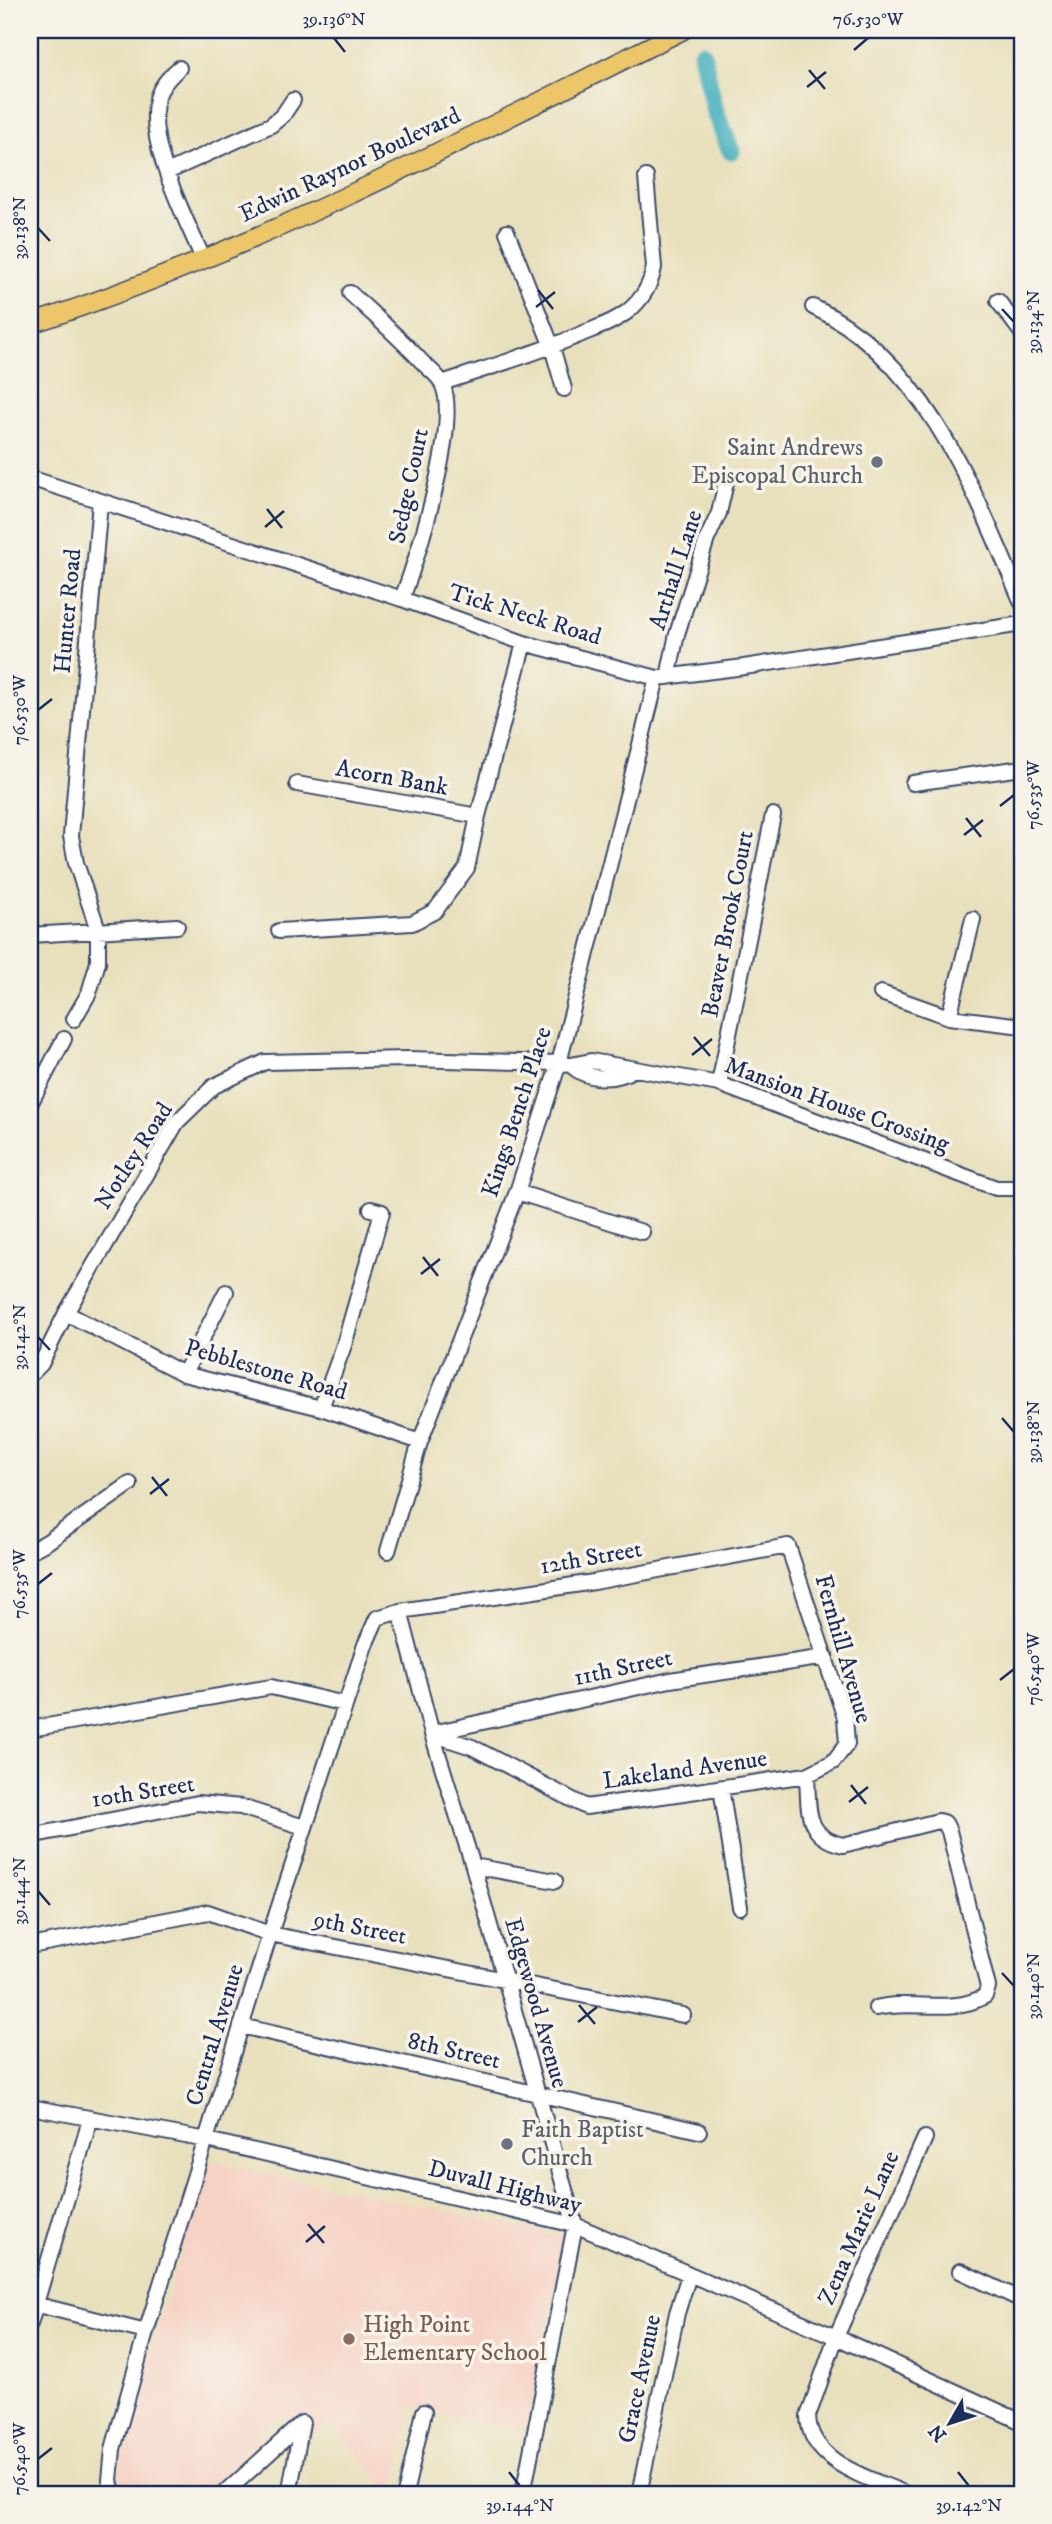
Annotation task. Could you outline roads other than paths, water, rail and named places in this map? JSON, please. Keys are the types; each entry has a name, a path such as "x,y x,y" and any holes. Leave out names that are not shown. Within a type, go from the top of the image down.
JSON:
{"main road":[{"name":"Edwin Raynor Boulevard","path":"30,324 204,259 557,95 683,30"}],"street":[{"path":"179,68 162,86 157,98 158,147 204,259"},
{"path":"167,172 271,125 283,115 293,100"},
{"path":"349,293 410,349 442,383 552,347 612,321 627,312 643,296 651,281 654,267 646,177"},
{"path":"507,232 552,347 564,389"},
{"path":"998,301 1022,333"},
{"path":"813,306 837,317 879,351 925,406 978,499 1022,603"},
{"name":"Sedge Court","path":"402,598 418,555 442,466 447,402 442,383"},
{"name":"Tick Neck Road","path":"30,478 402,598 524,643 662,677 1022,624"},
{"name":"Arthall Lane","path":"662,677 707,539 719,513 727,478"},
{"name":"Hunter Road","path":"74,1019 89,993 99,962 98,930 76,863 71,836 100,502"},
{"path":"279,931 412,923 435,911 467,869 478,816 524,643"},
{"name":"Kings Bench Place","path":"388,1550 421,1442 565,1064 662,677"},
{"path":"914,783 1022,768"},
{"name":"Acorn Bank","path":"297,784 478,816"},
{"name":"Beaver Brook Court","path":"719,1084 773,814"},
{"path":"948,1017 974,919"},
{"path":"30,935 177,926"},
{"path":"881,993 948,1017 1022,1026"},
{"path":"30,1104 64,1039"},
{"name":"Notley Road","path":"30,1376 41,1364 66,1313 177,1122 214,1086 265,1062 408,1059 565,1064"},
{"name":"Mansion House Crossing","path":"565,1064 580,1074 603,1077 621,1077 634,1069 719,1084 996,1188 1022,1188"},
{"path":"517,1192 642,1232"},
{"path":"321,1408 344,1345 382,1212 371,1209"},
{"path":"184,1374 226,1292"},
{"name":"Pebblestone Road","path":"66,1313 184,1374 321,1408 421,1442"},
{"path":"30,1551 130,1484"},
{"name":"12th Street","path":"400,1611 594,1582 788,1546"},
{"name":"Fernhill Avenue","path":"788,1546 845,1718 847,1744 833,1762"},
{"name":"Central Avenue","path":"113,2494 110,2480 113,2449 146,2332 304,1826 365,1645 377,1618 400,1611"},
{"name":"Edgewood Avenue","path":"400,1611 432,1734 474,1866 575,2225 523,2494"},
{"name":"11th Street","path":"432,1734 670,1681 826,1657"},
{"path":"30,1729 271,1687 345,1704"},
{"name":"Lakeland Avenue","path":"432,1734 472,1747 586,1807 807,1775 833,1762"},
{"path":"807,1775 811,1822 820,1837 830,1842 843,1845 938,1821 944,1823 949,1831 988,1987 985,1996 976,2001 946,2006 905,2003 876,2008"},
{"path":"721,1788 740,1907"},
{"name":"10th Street","path":"30,1836 198,1803 241,1807 304,1826"},
{"path":"474,1866 555,1881"},
{"name":"9th Street","path":"30,1946 208,1912 270,1934 683,2015"},
{"name":"8th Street","path":"241,2026 699,2131"},
{"name":"Duvall Highway","path":"30,2107 207,2140 575,2225 835,2337 1022,2423"},
{"path":"30,2324 33,2303 90,2120"},
{"name":"Zena Marie Lane","path":"898,2493 825,2455 814,2441 808,2427 808,2416 835,2337 925,2137"},
{"path":"960,2271 1022,2300"},
{"name":"Grace Avenue","path":"639,2494 677,2313 689,2275"},
{"path":"33,2303 146,2332"},
{"path":"405,2494 424,2412"},
{"path":"224,2494 302,2423 289,2494"}],"waterway":[{"path":"702,53 715,112 731,151"}],"place":[{"name":"Saint Andrews Episcopal Church","path":"877,462"},
{"name":"Faith Baptist Church","path":"507,2144"},
{"name":"High Point Elementary School","path":"349,2339"}]}
